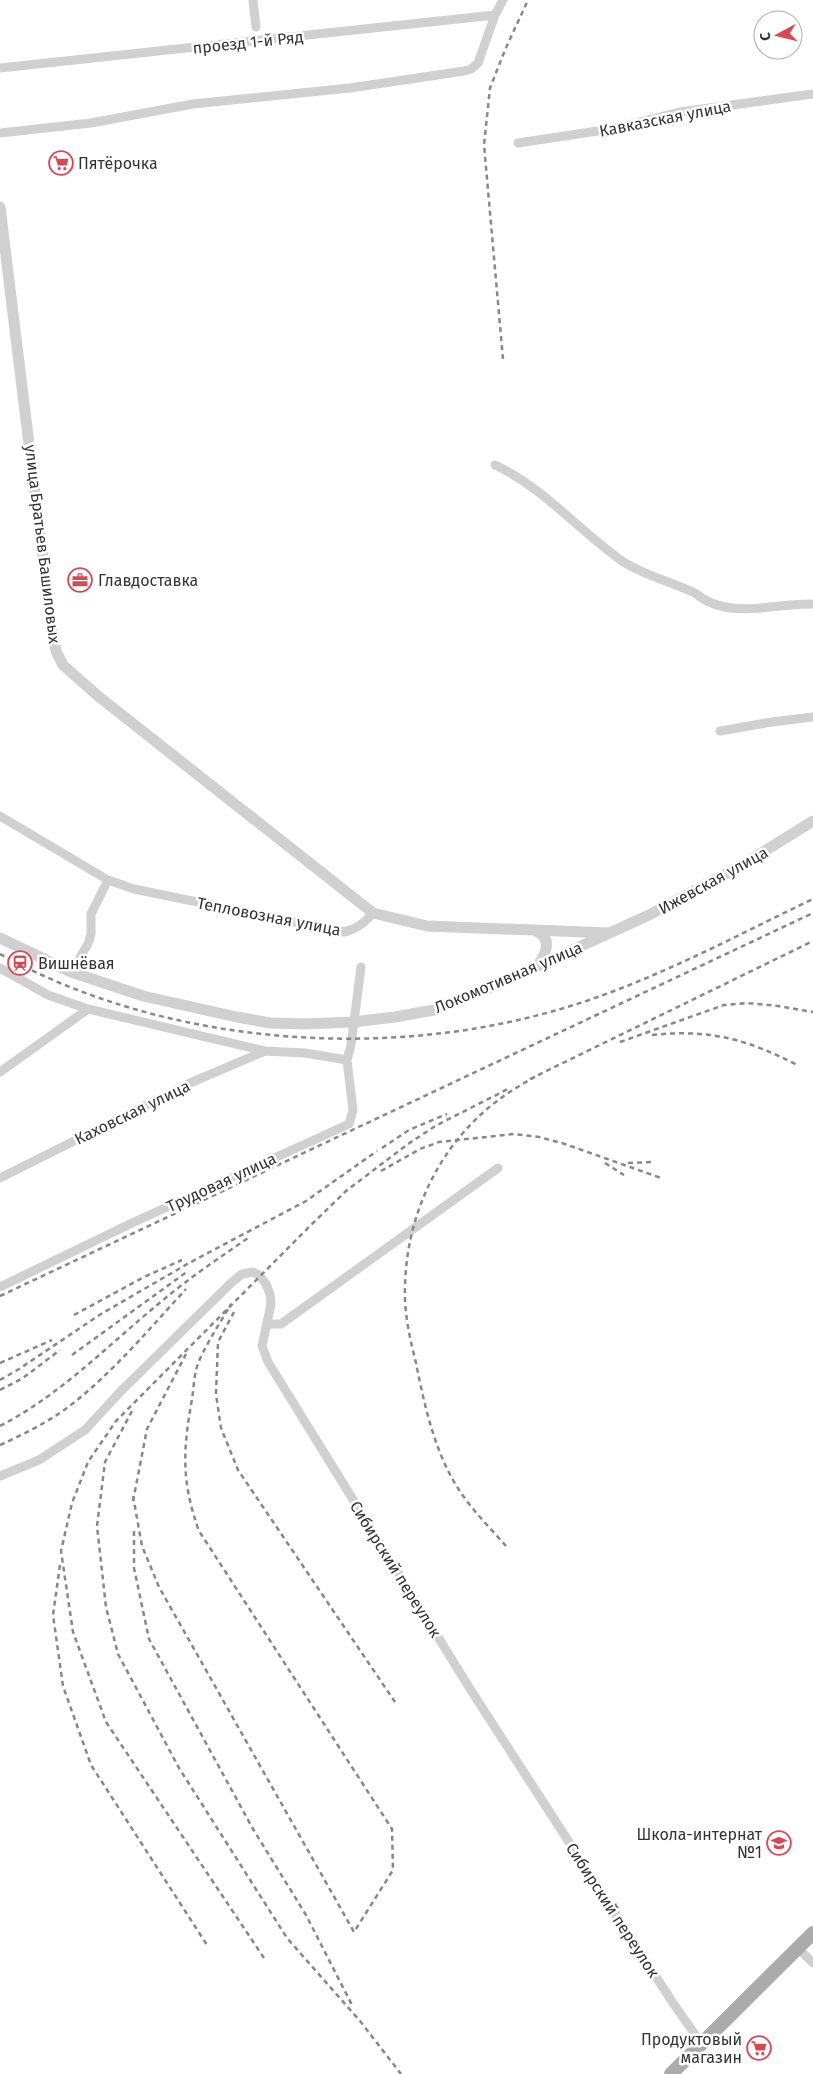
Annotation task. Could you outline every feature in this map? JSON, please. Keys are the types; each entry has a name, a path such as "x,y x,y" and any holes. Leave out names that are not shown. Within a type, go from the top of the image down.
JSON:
{"main road":[{"path":"671,2074 813,1933"}],"street":[{"path":"253,0 256,27"},
{"path":"0,133 91,123 193,104 350,88 464,71 471,69 478,62 495,15 503,0"},
{"name":"проезд 1-й Ряд","path":"0,68 495,15"},
{"name":"Кавказская улица","path":"518,143 611,128 680,112 813,94"},
{"name":"улица Братьев Башиловых","path":"0,207 51,624 56,652 59,658 63,665 98,696 373,913"},
{"path":"495,465 530,484 562,510 594,540 625,563 695,593 704,601 743,610 787,604 813,604"},
{"path":"720,731 813,717"},
{"name":"Тепловозная улица","path":"0,816 108,880 134,889 344,932 354,930 363,924 373,913"},
{"name":"Ижевская улица","path":"609,933 742,865 813,821"},
{"path":"70,972 88,944 91,914 108,880"},
{"path":"373,913 427,926 609,933"},
{"path":"536,931 543,936 547,946 544,957 537,967"},
{"name":"Локомотивная улица","path":"0,938 70,972 143,996 251,1020 287,1024 353,1022 434,1010 487,990 609,933"},
{"name":"Трудовая улица","path":"0,1287 132,1223 349,1124 354,1110 347,1060 351,1045 361,967"},
{"path":"0,968 48,995 88,1009 265,1050 305,1053 347,1060"},
{"path":"0,1072 88,1009"},
{"name":"Каховская улица","path":"0,1178 190,1084 265,1050"},
{"path":"267,1324 281,1324 498,1168"},
{"name":"Сибирский переулок","path":"0,1476 39,1460 85,1430 120,1392 231,1283 242,1274 253,1272 259,1275 266,1284 270,1294 271,1304 262,1346 268,1362 472,1692 673,2003 702,2043"},
{"path":"798,1948 813,1963"}],"railway":[{"path":"503,359 484,145 490,88 528,0"},
{"path":"0,954 63,984 129,1007 198,1024 269,1035 341,1039 412,1036 482,1027 550,1012 584,1002 651,976 813,899"},
{"path":"0,1296 813,913"},
{"path":"530,1079 813,941"},
{"path":"620,1042 724,1005 747,1003 813,1012"},
{"path":"652,1035 692,1034 727,1038 761,1048 797,1065"},
{"path":"506,1546 464,1497 454,1482 439,1450 423,1398 406,1316 405,1288 407,1261 419,1208 443,1160 476,1119 516,1088 535,1077"},
{"path":"264,1958 106,1722 73,1632 61,1551 72,1503 88,1462 116,1421 346,1191 408,1144 437,1125 510,1088"},
{"path":"382,1148 409,1130 447,1114"},
{"path":"381,1171 420,1149 439,1142 514,1134 539,1137 565,1144 661,1178"},
{"path":"0,1380 101,1314 189,1263 306,1201 377,1151"},
{"path":"628,1163 652,1162"},
{"path":"605,1163 624,1175"},
{"path":"0,1426 23,1413 65,1384 172,1293 248,1238"},
{"path":"74,1315 144,1277 182,1260"},
{"path":"72,1355 188,1271"},
{"path":"0,1445 43,1423 63,1411 82,1396 123,1358 186,1289"},
{"path":"133,1496 142,1546 159,1587 354,1932 393,1870 392,1829 199,1531 189,1496 185,1465 187,1434 196,1370 206,1346 231,1304"},
{"path":"234,1312 218,1342 216,1394 221,1428 238,1470 395,1702"},
{"path":"0,1363 52,1340"},
{"path":"0,1390 23,1378 60,1350"},
{"path":"133,1501 147,1429 186,1354"},
{"path":"132,1411 105,1462 97,1526 106,1607 118,1654 179,1768 287,1938 360,2021 401,2074"},
{"path":"134,1531 134,1568 149,1639 253,1829 306,1915 353,2007"},
{"path":"60,1565 53,1615 63,1686 91,1765 207,1945"}],"place":[{"name":"Пятёрочка","path":"61,163"},
{"name":"Главдоставка","path":"80,580"},
{"name":"Вишнёвая","path":"20,963"},
{"name":"Школа-интернат №1","path":"779,1843"},
{"name":"Продуктовый магазин","path":"759,2048"}]}
